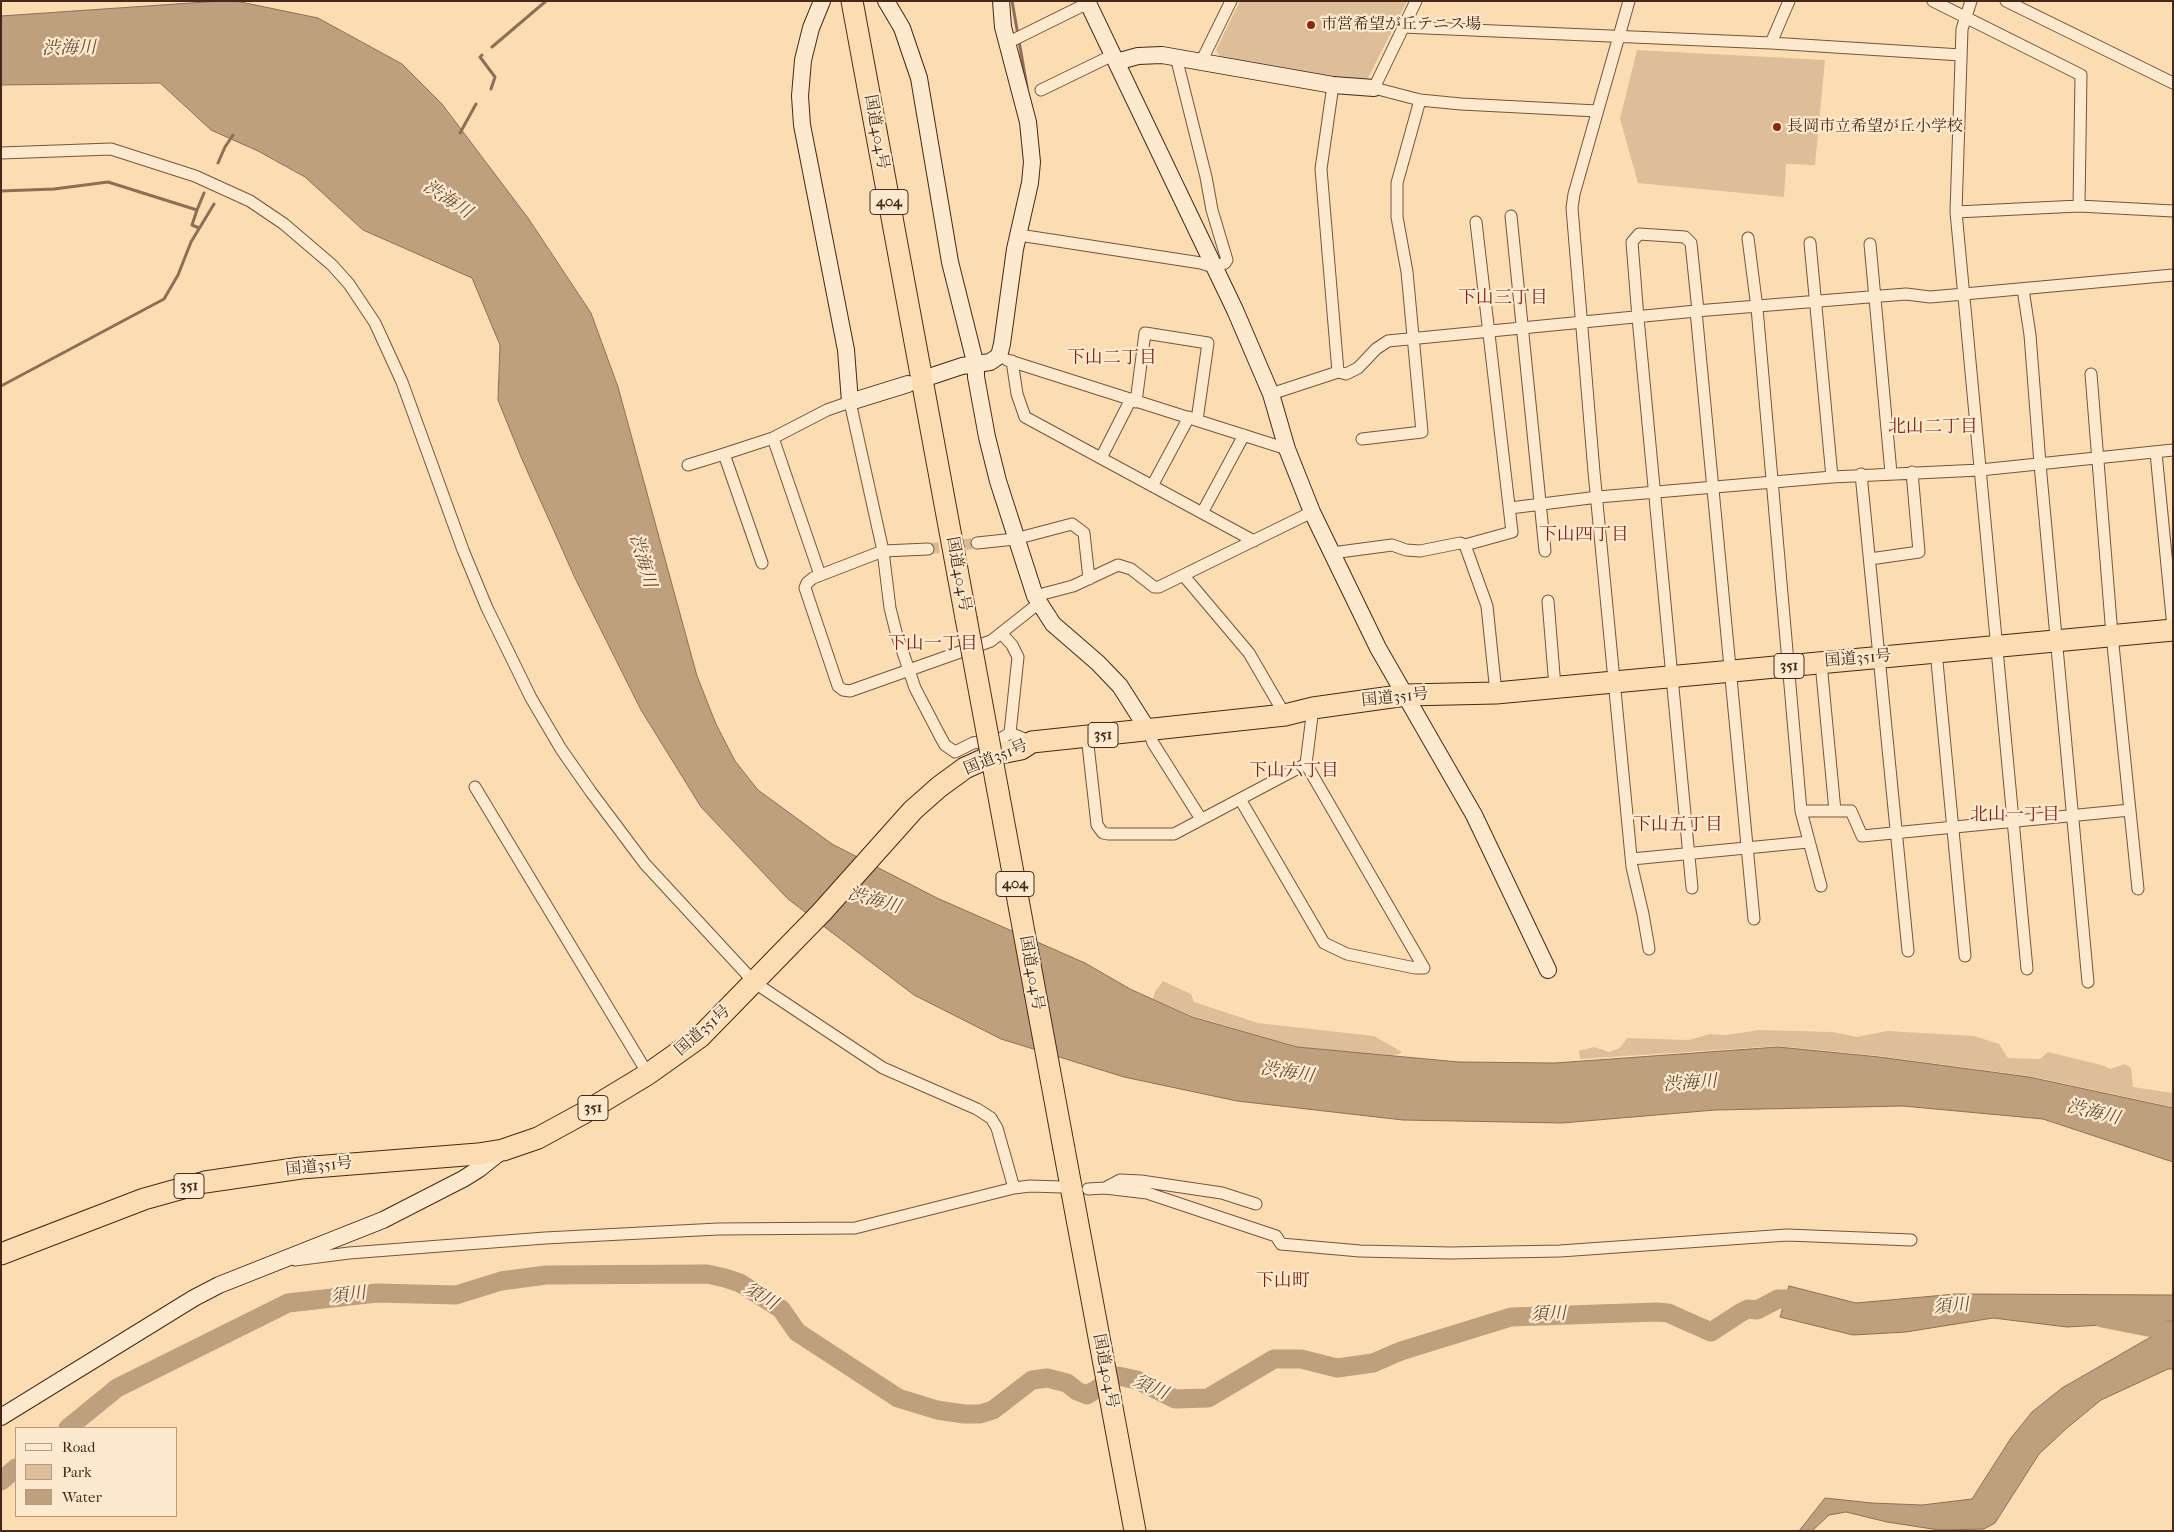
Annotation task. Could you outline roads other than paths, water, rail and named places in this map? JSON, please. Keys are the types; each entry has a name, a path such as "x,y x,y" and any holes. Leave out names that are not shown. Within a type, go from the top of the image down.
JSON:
{"highway":[{"name":"国道404号","path":"852,1 1135,1531"},
{"name":"国道351号","path":"1,1254 144,1199 204,1182 302,1168 447,1157 503,1150 538,1138 648,1074 700,1037 758,979 913,810 939,787 965,768 996,754 1021,748 1032,742 1284,715 1313,708 1406,696 1496,693 2056,641 2173,628"}],"street":[{"path":"822,1 811,28 803,60 800,96 801,115 846,350 850,402 882,550 890,608 909,671 945,745 955,752 973,743 1002,738 1010,733"},
{"path":"886,1 902,28 919,78 950,262 976,366 976,377 987,437 1015,539 1037,599 1053,624 1098,663 1120,686 1202,819"},
{"path":"1001,1 1003,28 1028,122 1031,154 1030,183 1015,248 1005,359 1025,417 1254,541"},
{"path":"1201,62 1231,1"},
{"path":"1374,88 1416,1"},
{"path":"1629,1 1597,111 1572,208 1614,681 1632,858 1649,949"},
{"path":"1771,43 1789,1"},
{"path":"1933,1 2081,75 2079,206"},
{"path":"1971,1 1964,17 1961,54 1956,212 2027,969"},
{"path":"2006,1 2173,84"},
{"path":"1007,43 1088,2 1235,310 1271,394 1287,449 1312,512 1378,648 1478,823 1548,970"},
{"path":"1404,27 1771,43 1961,54"},
{"path":"1041,90 1115,58 1138,56 1176,57 1333,86 1374,88 1420,100 1515,108 1597,111"},
{"path":"1019,235 1201,263 1213,267 1220,266 1227,260 1212,210 1206,177 1176,57"},
{"path":"1333,86 1321,169 1338,372"},
{"path":"1362,439 1422,432 1408,272 1397,217 1397,183 1420,100"},
{"path":"1,153 110,149 195,176 250,202 284,224 325,259 349,284 375,323 402,382 463,550 487,608 518,673 561,749 645,864 758,979 796,1012 883,1068 984,1113 991,1118 997,1128 1014,1188"},
{"path":"1956,212 2079,206 2173,211"},
{"path":"1511,216 1545,551"},
{"path":"1332,553 1392,545 1406,550 1420,551 1460,542 1466,545 1512,532 1502,460 1490,332 1476,222"},
{"path":"1692,888 1638,318 1632,242 1639,234 1686,236 1691,242 1712,488 1754,919"},
{"path":"1748,238 1757,308 1801,811 1821,886"},
{"path":"1810,243 1832,477"},
{"path":"1870,244 1891,473"},
{"path":"1271,394 1338,372 1346,374 1358,368 1376,349 1388,341 1414,340 1697,311 1757,308 1874,297 1964,294 2173,275"},
{"path":"2023,289 2030,335 2040,464 2088,982"},
{"path":"1101,458 1133,401 1146,333 1208,343 1193,419 1152,486"},
{"path":"932,376 962,366 976,366 1005,359 1287,449"},
{"path":"2091,374 2112,635 2138,889"},
{"path":"688,465 773,438 827,410 908,384"},
{"path":"1202,513 1244,435"},
{"path":"773,438 820,575"},
{"path":"1510,508 1598,497 1861,474 1980,470 2173,450"},
{"path":"2156,453 2173,628"},
{"path":"724,454 762,563"},
{"path":"1870,559 1919,552 1912,472"},
{"path":"1861,474 1908,952"},
{"path":"928,549 882,550 812,578 805,588 838,686 843,690 850,691 981,645 1002,634 1037,599 1074,586 1118,565 1132,569 1154,587 1184,576 1312,512"},
{"path":"977,542 1015,539 1072,524 1084,533 1089,579"},
{"path":"1466,545 1486,606 1496,693"},
{"path":"1184,576 1249,653 1284,715"},
{"path":"1548,601 1555,687"},
{"path":"1002,634 1012,645 1018,657 1010,733"},
{"path":"1936,651 1965,956"},
{"path":"1821,662 1835,811"},
{"path":"1240,799 1324,943 1347,954 1415,968 1424,968 1306,764 1313,708"},
{"path":"1010,733 1032,742"},
{"path":"1087,736 1097,824 1102,833 1174,834 1306,764"},
{"path":"475,787 648,1074"},
{"path":"1801,811 1851,810 1862,836 2130,810"},
{"path":"1632,858 1808,842"},
{"path":"1,1418 194,1298 219,1285 283,1261 414,1205 480,1169 503,1150"},
{"path":"1105,1188 1120,1180 1141,1181 1222,1193 1256,1204"},
{"path":"283,1261 349,1252 545,1238 718,1229 855,1228 1014,1188 1030,1186 1062,1187"},
{"path":"1088,1188 1147,1193 1276,1236 1281,1244 1360,1251 1450,1253 1560,1250 1787,1235 1911,1240"}],"water":[{"name":"渋海川","path":"236,1 318,18 402,64 442,104 528,218 591,313 618,387 697,676 716,724 735,761 758,790 832,844 937,898 1085,963 1130,989 1192,1017 1297,1047 1459,1062 1555,1063 1778,1047 1879,1057 2029,1077 2173,1108 2173,1162 2043,1119 1903,1106 1715,1110 1562,1123 1403,1120 1237,1101 1124,1077 1001,1039 914,995 788,899 701,807 641,710 575,578 521,457 498,400 500,345 472,278 363,230 305,177 258,151 211,130 160,83 1,85 1,16"},
{"path":"1789,1286 1856,1303 1956,1294 2173,1295 2173,1321 2067,1327 1993,1318 1906,1332 1853,1335 1780,1317"},
{"path":"2173,1330 2173,1369 2168,1369 2101,1400 2067,1428 2039,1454 1995,1523 1984,1529 1939,1530 1887,1522 1846,1512 1829,1515 1812,1531 1799,1531 1825,1498 1872,1503 1922,1505 1972,1499 2011,1438 2032,1412 2062,1388 2149,1338"}],"waterway":[{"path":"492,47 546,1"},
{"path":"1012,1 1018,35"},
{"path":"1019,41 1027,87"},
{"path":"482,55 480,57 495,77 491,89"},
{"path":"460,133 476,104"},
{"path":"218,163 233,135"},
{"path":"1,191 54,189 108,182 197,210 204,193"},
{"path":"1,386 164,299 178,275 191,242 214,204"},
{"path":"197,210 192,225 199,228"},
{"name":"須川","path":"69,1427 117,1388 288,1303 377,1293 456,1295 501,1281 546,1275 707,1274 725,1278 740,1283 781,1309 797,1332 898,1398 937,1410 964,1414 980,1414 993,1410 1032,1380 1047,1378 1067,1383 1077,1391 1087,1395 1118,1376 1137,1380 1175,1399 1208,1398 1274,1359 1301,1359 1337,1368 1373,1363 1401,1351 1511,1317 1657,1312 1668,1313 1711,1332 1748,1309 1757,1310 1778,1299 1789,1299 1809,1307"},
{"name":"須川","path":"2102,1318 2173,1332"},
{"name":"須川","path":"1,1481 15,1469"}],"tunnel":[{"path":"928,549 977,543"}],"place":[{"name":"市営希望が丘テニス場","path":"1311,25"},
{"name":"長岡市立希望が丘小学校","path":"1777,127"}],"district":[{"name":"下山三丁目","path":"1503,299"},
{"name":"下山二丁目","path":"1112,359"},
{"name":"北山二丁目","path":"1933,428"},
{"name":"下山四丁目","path":"1584,536"},
{"name":"下山一丁目","path":"933,645"},
{"name":"下山六丁目","path":"1294,772"},
{"name":"北山一丁目","path":"2015,816"},
{"name":"下山五丁目","path":"1678,826"},
{"name":"下山町","path":"1283,1282"}]}
